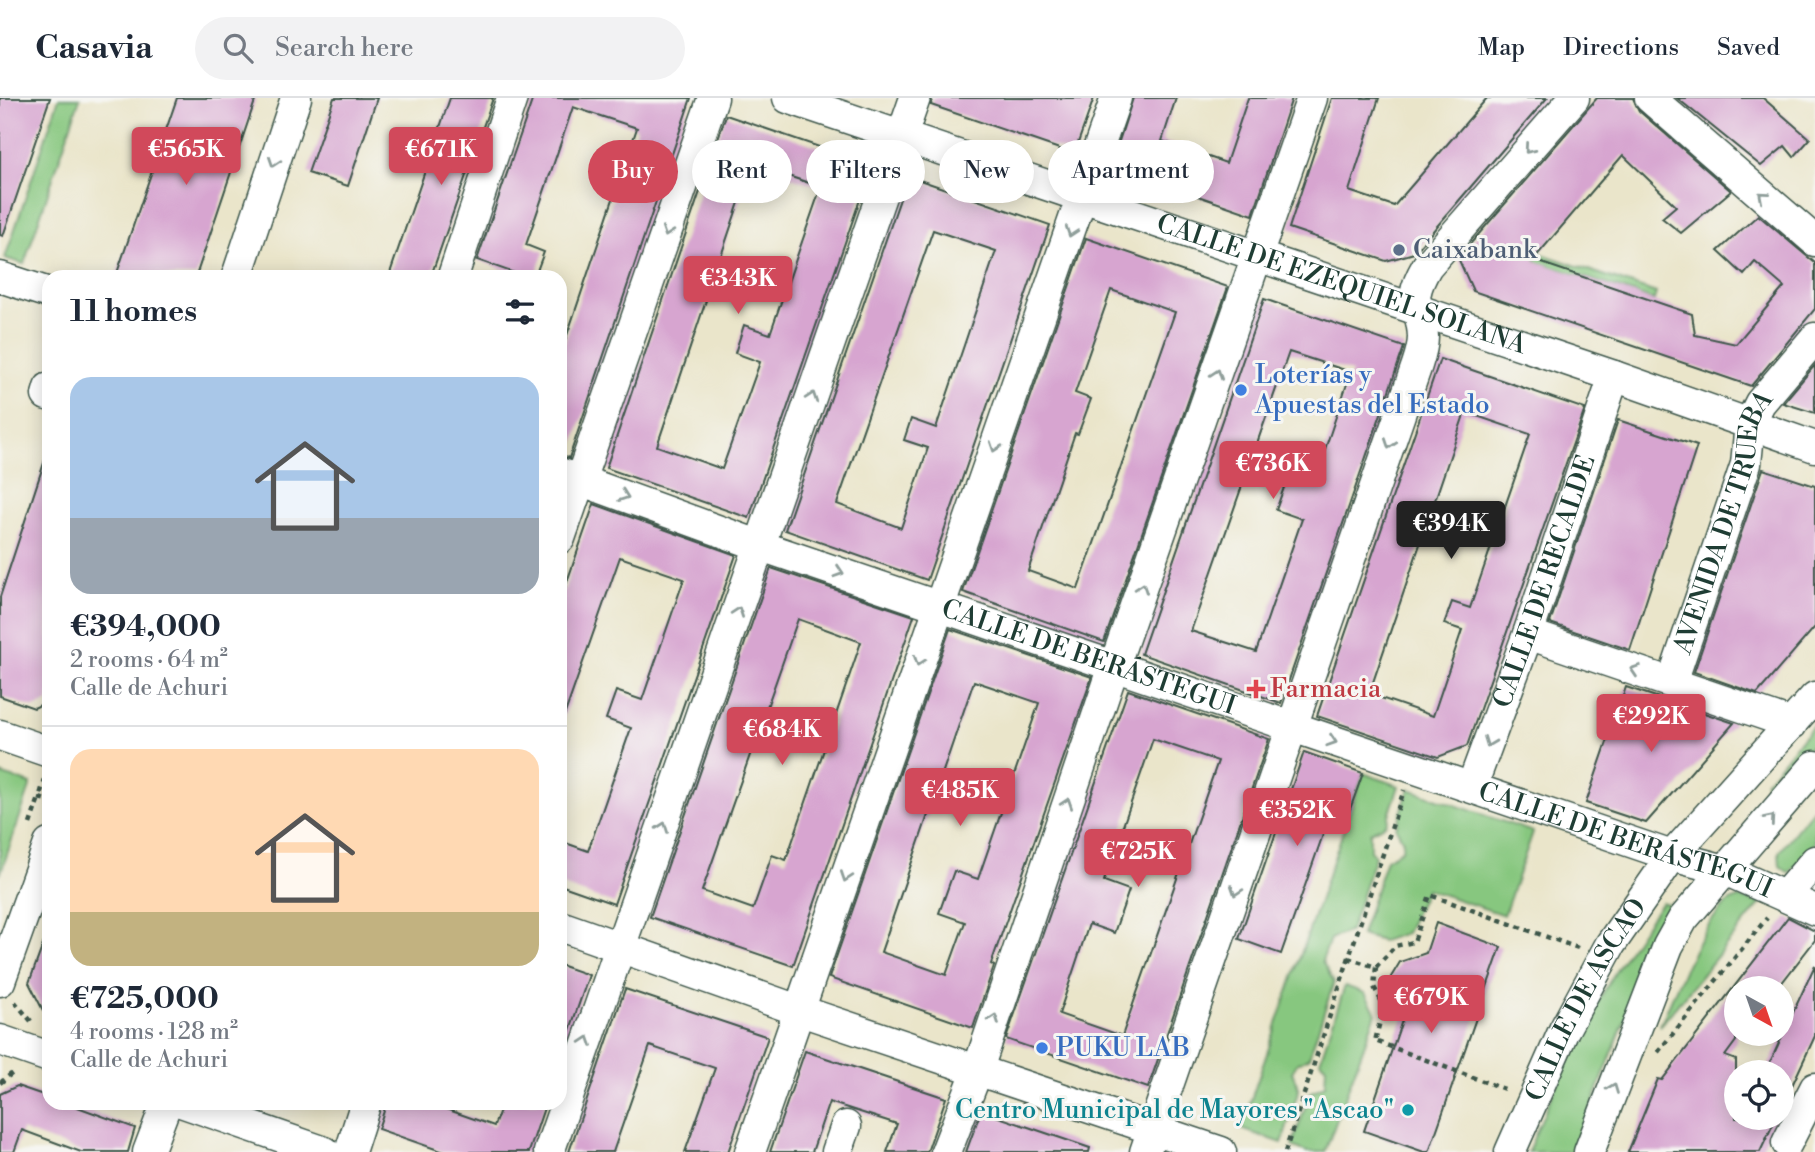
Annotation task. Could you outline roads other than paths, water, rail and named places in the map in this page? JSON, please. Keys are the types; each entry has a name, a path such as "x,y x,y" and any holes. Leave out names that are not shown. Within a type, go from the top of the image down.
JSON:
{"street":[{"path":"239,270 296,98"},
{"path":"455,270 512,98"},
{"path":"567,495 570,476 713,98"},
{"name":"CALLE DE EZEQUIEL SOLANA","path":"788,98 1048,186"},
{"path":"567,1100 915,98"},
{"path":"1103,140 1116,98"},
{"path":"946,1152 978,1069 1114,666 1312,98"},
{"path":"1149,1140 1417,365 1423,336 1414,295 1427,266 1574,98"},
{"path":"1650,98 1815,241"},
{"path":"750,1152 938,604 1082,203"},
{"name":"CALLE DE EZEQUIEL SOLANA","path":"1099,203 1614,376 1815,447"},
{"path":"0,277 42,291"},
{"name":"AVENIDA DE TRUEBA","path":"1672,682 1746,464 1750,423 1760,403 1815,338"},
{"name":"CALLE DE RECALDE","path":"1472,786 1528,634 1614,376"},
{"name":"CALLE DE BERÁSTEGUI","path":"570,476 761,546 938,604 1292,728 1472,786 1672,856 1725,870 1815,910"},
{"path":"1528,634 1792,724"},
{"name":"CALLE DE ASCAO","path":"1510,1152 1532,1100 1603,957 1672,856 1815,697"},
{"path":"0,735 42,760"},
{"name":"CALLE DE ASCAO","path":"1589,1152 1668,946 1683,919 1815,766"},
{"path":"1725,870 1710,849 1712,841 1748,798 1751,769"},
{"path":"1785,896 1815,861"},
{"path":"0,982 42,864"},
{"path":"567,928 798,1010 978,1069 1149,1140 1221,1152"},
{"path":"0,1040 42,1055"},
{"path":"1787,1143 1815,1088"},
{"path":"148,1152 164,1110"},
{"path":"204,1110 325,1152"},
{"path":"350,1152 363,1110"},
{"path":"549,1152 563,1110"}],"place":[{"name":"Caixabank","path":"1399,250"},
{"name":"Loterías y Apuestas del Estado","path":"1241,390"},
{"name":"Farmacia","path":"1256,689"},
{"name":"PUKU LAB","path":"1042,1048"},
{"name":"Centro Municipal de Mayores \"Ascao\"","path":"1408,1110"}]}
